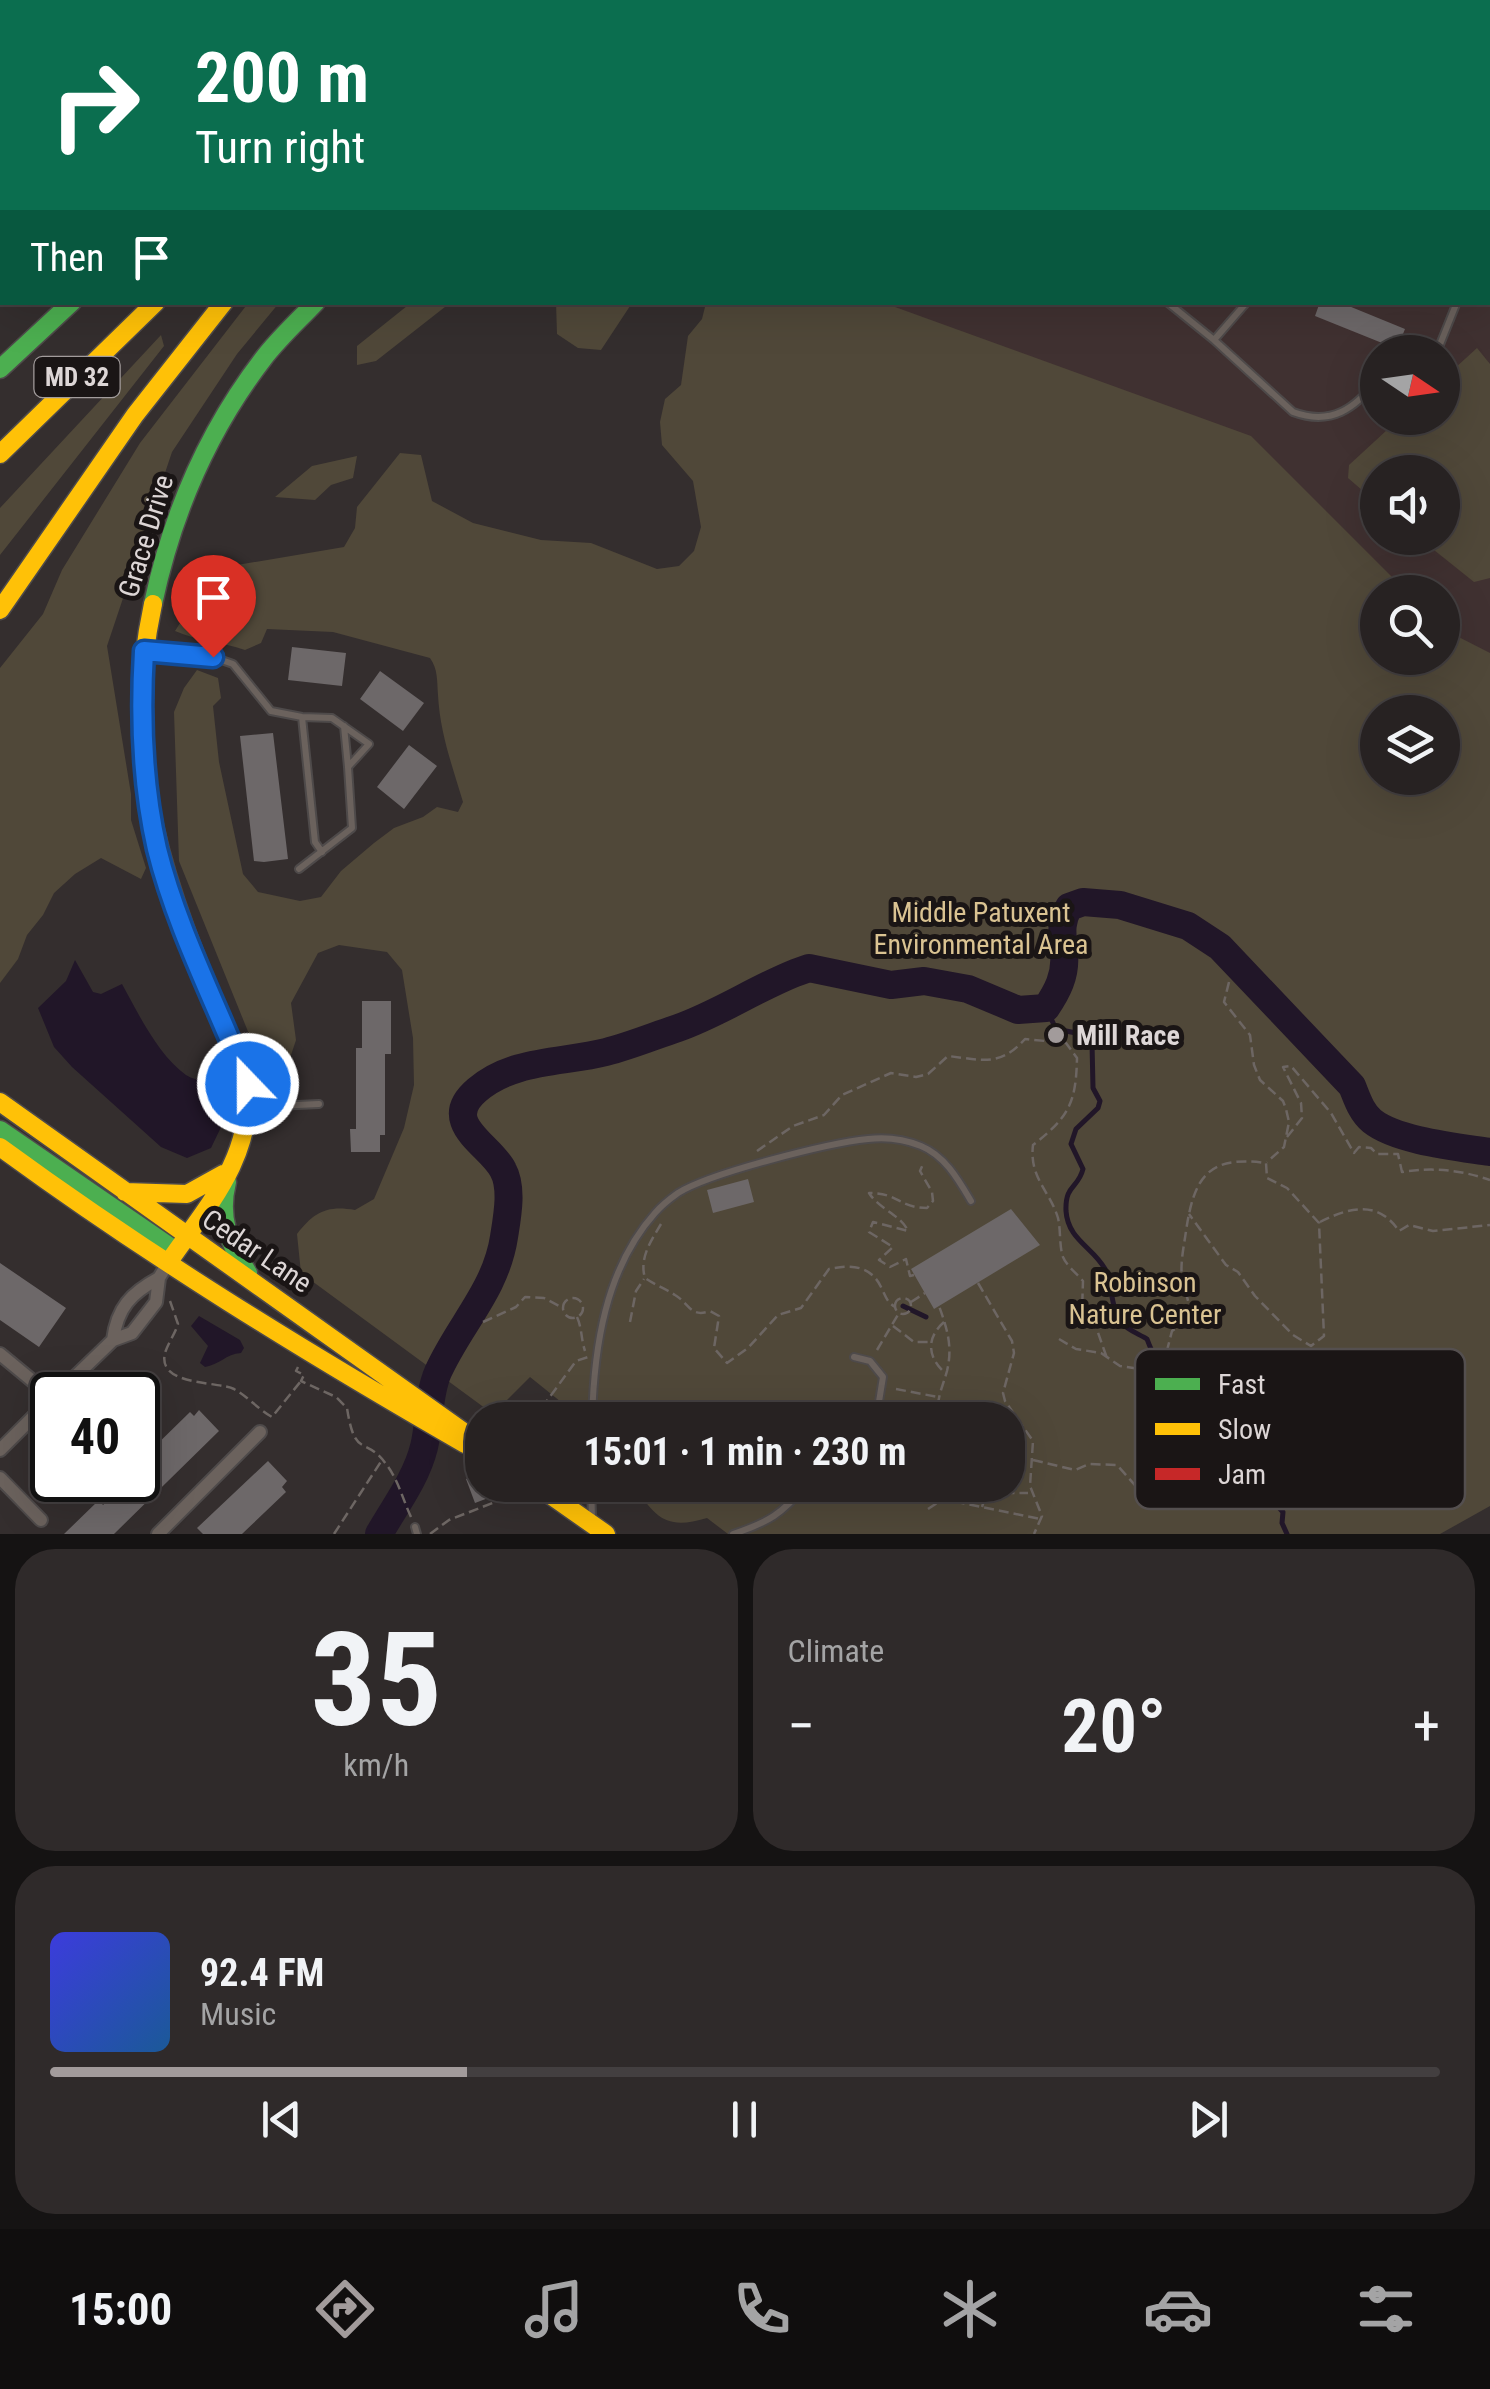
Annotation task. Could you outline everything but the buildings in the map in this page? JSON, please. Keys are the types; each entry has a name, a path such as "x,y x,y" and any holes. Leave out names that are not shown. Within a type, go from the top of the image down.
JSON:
{"main road":[{"name":"MD 32","path":"0,369 69,305"},
{"name":"MD 32","path":"0,454 153,305"},
{"path":"0,610 106,454 222,305"},
{"name":"Grace Drive","path":"251,1107 248,1084 171,895 158,850 143,753 144,651 158,576 198,465 256,371 313,305"},
{"name":"Cedar Lane","path":"0,1102 122,1192 172,1257 254,1282 465,1432"},
{"path":"0,1130 172,1257 232,1167 248,1135 251,1107"},
{"name":"Cedar Lane","path":"0,1147 387,1400 465,1444"},
{"path":"122,1192 186,1194 232,1167"},
{"path":"232,1167 220,1210 222,1225 229,1244 254,1282"},
{"path":"560,1502 599,1529 622,1534"}],"street":[{"path":"113,1340 116,1320 137,1290 172,1257"},
{"path":"80,1372 113,1340 132,1333 156,1302 172,1257"},
{"path":"0,1354 30,1378"},
{"path":"0,1450 30,1421"},
{"path":"158,1534 260,1432"},
{"path":"0,1478 41,1520"}],"lane":[{"path":"1171,305 1279,402 1307,418 1336,416 1360,400"},
{"path":"1214,340 1244,305"},
{"path":"1444,335 1456,305"},
{"path":"144,651 224,660 239,670 265,706 278,714 328,717 344,725 369,744 348,767"},
{"path":"302,718 315,842 322,852"},
{"path":"300,869 352,828 344,725"},
{"path":"251,1107 319,1104"},
{"path":"593,1402 598,1352 613,1283 625,1257 653,1216 680,1192 746,1169 869,1138 895,1138 930,1150 954,1173 971,1201"},
{"path":"854,1357 870,1360 879,1369 884,1386 880,1402"},
{"path":"594,1502 599,1529"},
{"path":"733,1534 770,1521 792,1502"}],"path":[{"path":"1167,1349 1172,1331 1190,1314 1181,1275 1196,1183 1237,1159 1266,1163 1284,1147 1287,1137 1289,1122 1283,1101 1260,1080 1250,1036 1224,1002 1229,982"},
{"path":"746,1169 770,1139 824,1114 842,1095 891,1074 928,1074 948,1056 992,1062 1012,1054 1024,1038 1066,1043 1077,1058 1072,1106 1033,1145 1032,1155 1040,1188 1056,1212 1063,1259 1084,1281 1082,1311 1096,1327 1108,1361"},
{"path":"1287,1137 1302,1118 1301,1103 1283,1067 1291,1066 1331,1112 1354,1154 1359,1147 1371,1148 1377,1154 1398,1154 1402,1172 1464,1170 1490,1180"},
{"path":"914,1275 910,1276 906,1259 890,1267 879,1260 893,1247 869,1232 873,1222 908,1231 905,1224 876,1204 869,1194 890,1193 911,1208 926,1208 933,1201 932,1192 920,1171 930,1150"},
{"path":"1188,1214 1226,1265 1238,1272 1293,1335 1311,1346 1324,1336 1319,1223 1286,1188 1267,1178 1266,1163"},
{"path":"1319,1223 1338,1213 1361,1208 1389,1216 1399,1231 1409,1225 1433,1231 1490,1225"},
{"path":"653,1216 664,1220 645,1256 645,1278 678,1296 688,1311 710,1311 719,1316 714,1348 727,1363 748,1348 778,1315 801,1308 829,1269 854,1265 870,1274 879,1282 887,1302 899,1313"},
{"path":"172,1257 178,1324 164,1354 170,1372 203,1385 236,1390 272,1417 301,1380 336,1397 347,1408 349,1429 357,1444 383,1459 392,1472 416,1531"},
{"path":"630,1322 636,1291 645,1278"},
{"path":"978,1282 1012,1342 1014,1353 1003,1392 1030,1432 1034,1460 1031,1492 1042,1510 1034,1534"},
{"path":"899,1313 908,1312 910,1303 925,1293"},
{"path":"483,1322 516,1307 526,1297 544,1298 563,1308 568,1316 577,1317"},
{"path":"563,1308 570,1298 579,1300 582,1309 577,1317"},
{"path":"895,1307 901,1299 910,1303"},
{"path":"938,1402 950,1350 939,1306"},
{"path":"870,1360 899,1313"},
{"path":"577,1317 587,1358"},
{"path":"945,1322 931,1342 933,1360 946,1374"},
{"path":"892,1325 914,1342 931,1342"},
{"path":"1059,1339 1076,1349 1101,1354 1120,1366 1135,1368"},
{"path":"546,1402 576,1362 598,1352"},
{"path":"896,1389 938,1397"},
{"path":"334,1534 383,1459"},
{"path":"1034,1460 1076,1470 1089,1464 1117,1465 1135,1485"},
{"path":"1025,1492 1031,1492"},
{"path":"928,1508 943,1499 1041,1519"},
{"path":"430,1534 448,1520 493,1502"},
{"path":"982,1507 984,1502"}],"shaded area":[{"path":"870,305 1490,305 1490,1082 1164,736 1360,696 1360,795 1460,795 1460,695 1367,695 1481,672 1460,650 1460,575 1372,575"},
{"path":"75,960 93,992 101,994 122,984 150,1033 176,1067 191,1077 223,1087 223,1123 211,1148 187,1158 161,1147 54,1047 38,1008 66,981"},
{"path":"199,1316 240,1340 244,1348 241,1353 210,1366 200,1363 208,1346 191,1326"}],"green space":[{"path":"247,305 277,305 237,354 172,452 107,646 131,794 131,820 146,868 141,879 101,858 75,874 54,893 27,935 18,959 0,983 0,668 43,614 62,570 140,443"},
{"path":"408,305 447,305 376,361 357,365 357,346"},
{"path":"556,305 631,305 601,350 578,348 557,334"},
{"path":"706,305 890,305 1251,436 1360,545 1360,555 1370,555 1390,575 1360,575 1360,675 1460,675 1460,638 1490,653 1490,1506 1440,1534 728,1534 707,1518 682,1523 664,1519 646,1502 1025,1502 1025,1402 561,1402 530,1377 505,1402 477,1402 301,1273 297,1234 322,1212 355,1210 374,1199 404,1128 414,1085 413,1038 402,970 387,952 339,945 318,953 291,1003 296,1040 289,1061 268,1070 249,1034 179,861 174,712 197,670 218,678 221,698 213,706 219,762 243,874 258,892 300,901 321,897 341,871 394,828 437,807 458,812 463,802 444,736 437,675 430,658 333,632 267,629 261,643 245,650 175,631 210,576 231,566 344,547 355,528 357,507 400,453 421,455 432,501 473,523 541,540 591,543 657,569 679,566 694,551 701,527 693,481 662,445 660,422 665,399 681,385 688,336 702,319"},
{"path":"161,335 164,346 0,555 0,508"},
{"path":"1477,348 1490,364 1490,578 1474,582 1440,555 1460,555 1460,455 1360,455 1360,488 1348,478 1349,465 1382,435 1460,435 1460,364"},
{"path":"357,456 353,478 331,485 315,500 275,497 312,466"}],"waterway":[{"path":"379,1534 416,1470 438,1372 485,1291 504,1237 506,1177 465,1123 466,1102 477,1090 506,1073 633,1044 693,1022 809,968 891,985 924,981 968,989 1018,1010 1046,1008 1062,976 1063,925 1069,907 1083,902 1120,905 1188,926 1220,947 1352,1086 1372,1121 1396,1134 1490,1152"},
{"path":"1046,1008 1056,1029 1086,1035 1092,1043 1093,1088 1100,1101 1098,1108 1076,1129 1071,1144 1083,1169 1066,1202 1068,1221 1105,1269 1117,1316 1130,1330 1147,1339 1152,1349"},
{"path":"903,1306 926,1317"},
{"path":"1280,1509 1287,1534"}],"traffic: fast":[{"path":"0,369 69,305"},
{"path":"153,604 181,506 225,415 263,359 313,305"},
{"path":"0,1130 176,1251"},
{"path":"227,1182 227,1230 248,1273"}],"traffic: slow":[{"path":"0,454 153,305"},
{"path":"0,610 135,415 222,305"},
{"path":"153,604 143,671 142,734 148,794 160,852 178,909 248,1084 243,1135 235,1158 212,1201 168,1263"},
{"path":"0,1102 465,1433"},
{"path":"0,1147 228,1302 465,1444"},
{"path":"125,1192 187,1194 223,1174"},
{"path":"560,1502 606,1534"}],"place":[{"name":"Mill Race","path":"1056,1035"}],"route":[{"path":"213,657 144,651 143,753 152,825 171,895 248,1084"}],"park label":[{"name":"Middle Patuxent Environmental Area","path":"981,928"},
{"name":"Robinson Nature Center","path":"1145,1298"}]}
